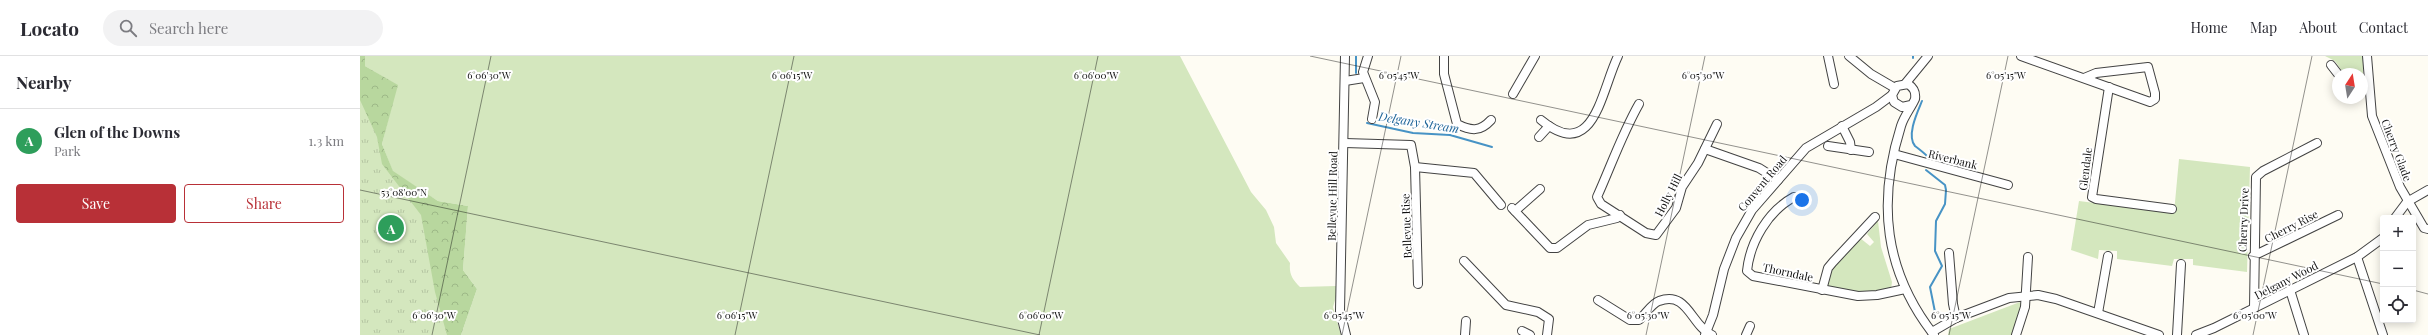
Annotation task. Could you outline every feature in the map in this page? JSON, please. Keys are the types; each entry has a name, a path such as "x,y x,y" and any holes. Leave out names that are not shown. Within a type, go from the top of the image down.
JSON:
{"street":[{"name":"Bellevue Hill Road","path":"1345,56 1345,143 1340,311 1346,335"},
{"path":"1368,56 1364,64 1364,78 1372,91 1375,102 1372,119"},
{"path":"1444,56 1444,74 1457,124 1468,129 1477,130 1484,128 1491,120"},
{"path":"1513,94 1535,56"},
{"path":"1541,120 1565,135 1575,135 1583,130 1605,94 1618,56"},
{"path":"1828,56 1834,84"},
{"path":"1849,56 1893,92 1898,105 1901,124"},
{"path":"1893,92 1905,84 1928,56"},
{"path":"2020,56 2150,102 2154,99 2155,93 2148,67 2096,73 2084,78"},
{"name":"Cherry Glade","path":"2367,68 2368,56"},
{"path":"1918,70 1914,88 1915,99 1901,124 1888,181 1887,220 1890,245 1905,289 1933,333 1956,318 2009,298 2026,295 2056,299 2158,335"},
{"path":"1345,81 1364,78"},
{"path":"1905,84 1914,88"},
{"name":"Glendale","path":"2109,87 2092,197 2096,199 2172,209"},
{"name":"Convent Road","path":"1708,334 1722,275 1736,238 1752,210 1806,148 1876,107 1893,92"},
{"name":"Cherry Glade","path":"2368,94 2372,116 2408,202 2424,228 2428,229"},
{"name":"Holly Hill","path":"1639,104 1628,124 1610,170 1597,197 1601,204 1646,233 1656,235 1676,208 1682,187 1705,149 1717,124"},
{"path":"1898,105 1905,107 1911,105"},
{"name":"Convent Road","path":"1876,107 1898,105"},
{"path":"1539,137 1549,126"},
{"path":"1842,126 1850,142 1851,150"},
{"name":"Bellevue Rise","path":"1345,143 1411,145 1415,167 1418,284"},
{"name":"Cherry Drive","path":"2254,308 2253,256 2256,178 2262,171 2317,144"},
{"path":"1828,146 1869,152"},
{"path":"1705,149 1758,168 1778,180"},
{"name":"Riverbank","path":"1894,154 2008,185"},
{"path":"1415,167 1474,173 1501,205"},
{"path":"1540,189 1514,209 1550,248 1557,248 1588,225 1617,218 1620,215"},
{"path":"2397,215 2408,202 2428,190"},
{"name":"Thorndale","path":"1794,197 1785,202 1768,219 1758,235 1748,257 1747,271 1753,276 1822,290 1871,296 1905,289"},
{"name":"Cherry Rise","path":"2253,256 2338,215"},
{"name":"Thorndale","path":"1822,290 1828,268 1875,216"},
{"name":"Delgany Wood","path":"2196,335 2215,332 2254,308 2356,257 2380,240"},
{"path":"1949,253 1953,304 1956,318"},
{"path":"2098,313 2108,256"},
{"path":"2016,335 2021,324 2026,295 2028,257"},
{"path":"2356,257 2378,319 2382,335"},
{"path":"1464,261 1506,305 1538,312 1549,319 1547,335"},
{"path":"2177,335 2181,264"},
{"path":"2290,290 2304,335"},
{"path":"1598,300 1630,320 1638,320 1658,301 1674,299 1684,304 1695,321 1708,334"},
{"path":"1465,335 1466,321"},
{"path":"1746,335 1750,326"},
{"path":"1522,331 1530,335"}],"green space":[{"path":"360,56 365,56 365,66 398,85 382,144 393,171 438,201 468,206 463,270 477,289 461,335 360,335"},
{"path":"365,56 1180,56 1251,192 1266,210 1274,227 1276,243 1290,263 1290,270 1293,279 1300,287 1336,286 1336,297 1333,307 1341,335 461,335 477,289 463,270 468,206 438,201 393,172 382,144 397,85 365,66"},
{"path":"2325,56 2363,56 2363,68 2340,68 2335,61"},
{"path":"360,100 377,137 382,164 421,215 435,292 447,335 360,335"},
{"path":"2179,159 2250,167 2247,272 2193,265 2193,259 2174,259 2172,266 2117,259 2117,251 2099,250 2098,259 2071,250 2079,201 2174,213"},
{"path":"1878,221 1881,247 1892,282 1891,289 1864,292 1828,288 1828,280 1833,266 1843,254 1860,238 1870,246 1874,242 1867,234"},
{"path":"2020,302 2022,305 2013,335 1948,335 1949,329"}],"waterway":[{"name":"Delgany Stream","path":"1356,56 1356,73"},
{"path":"1922,101 1914,123 1912,136 1915,146 1927,156"},
{"name":"Delgany Stream","path":"1367,123 1413,133 1450,135 1492,147"},
{"path":"1926,170 1945,185 1946,190 1945,204 1936,221 1935,251 1942,266 1930,287 1935,312"}],"place":[{"name":"Glen of the Downs","path":"391,228"}]}
